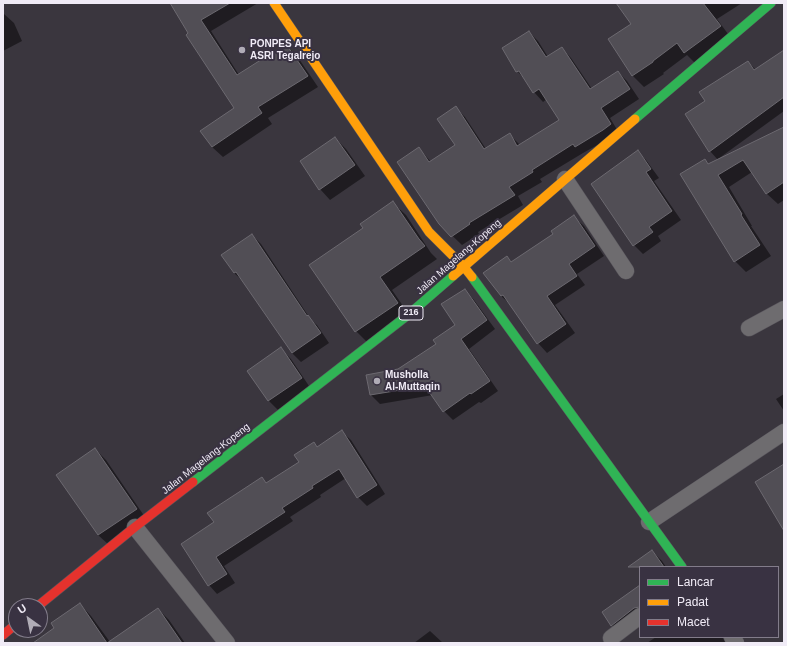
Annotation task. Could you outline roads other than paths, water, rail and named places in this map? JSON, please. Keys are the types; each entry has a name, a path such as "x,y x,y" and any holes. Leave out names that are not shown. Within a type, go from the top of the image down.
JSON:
{"main road":[{"path":"274,3 429,232 464,267 681,566"},
{"name":"Jalan Magelang-Kopeng","path":"48,598 135,527 408,315 564,179 771,3"}],"street":[{"path":"564,179 626,271"},
{"path":"749,328 784,309"},
{"path":"649,522 784,432"},
{"path":"135,527 227,643"},
{"path":"611,638 639,617"}],"place":[{"name":"PONPES API ASRI Tegalrejo","path":"242,50"},
{"name":"Musholla Al-Muttaqin","path":"377,381"}]}
